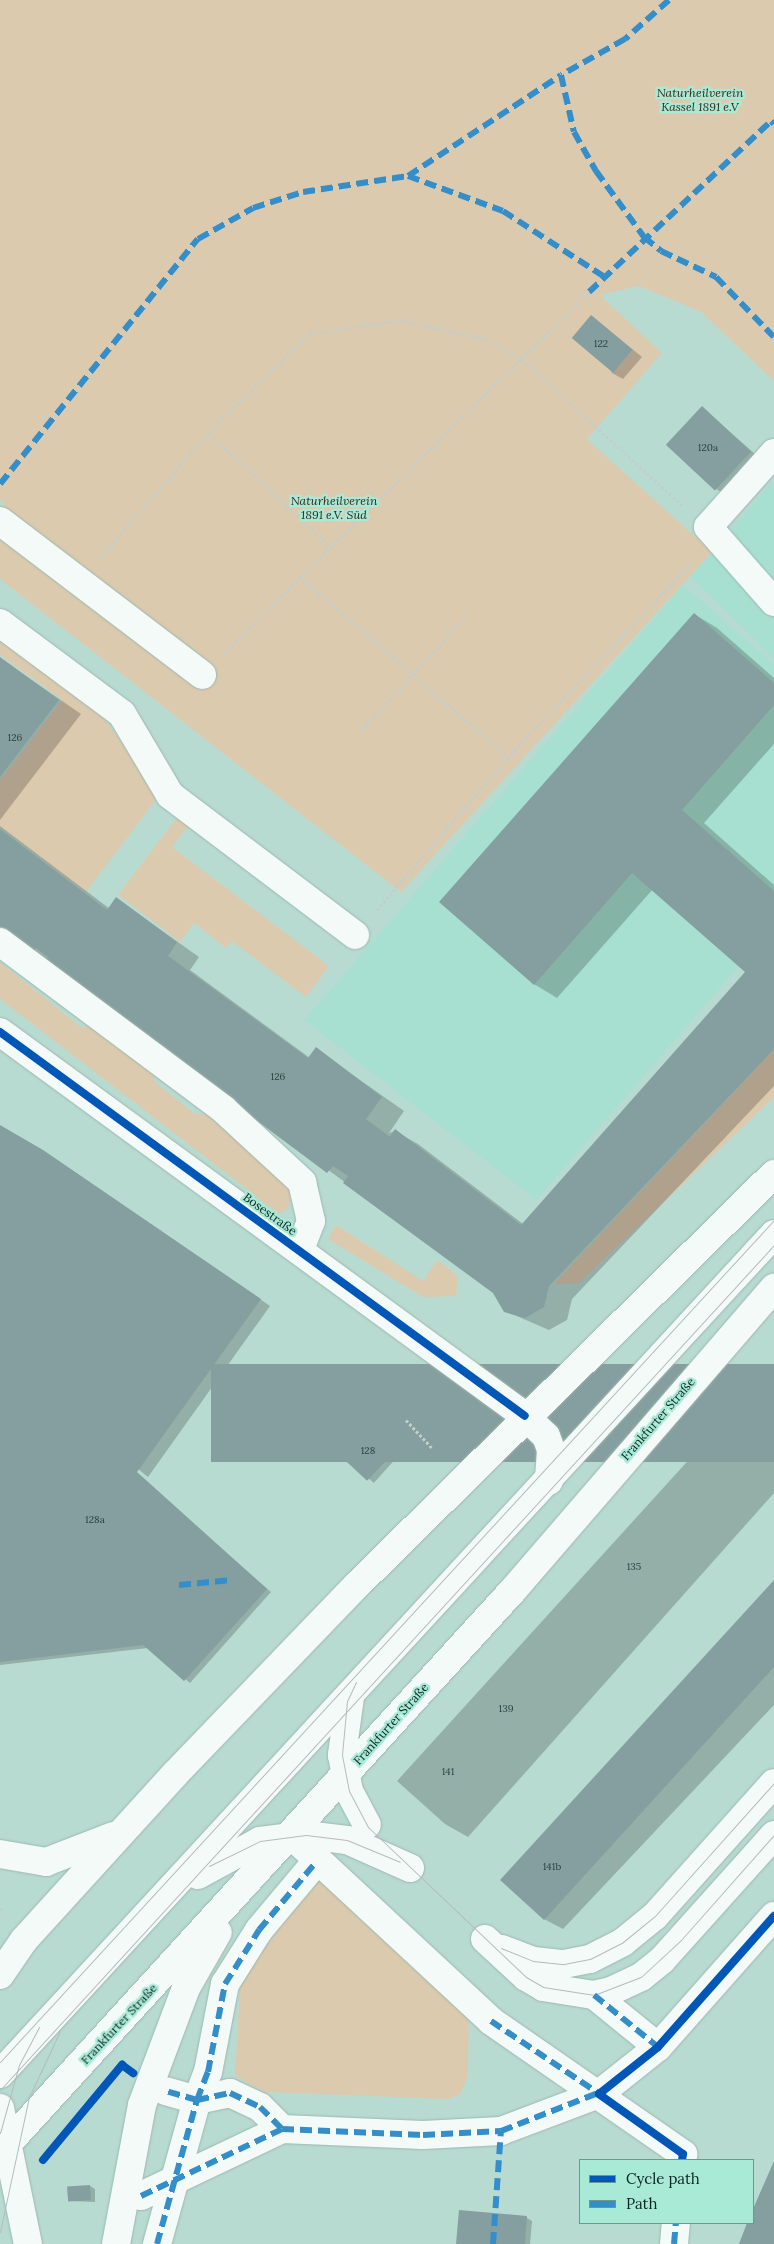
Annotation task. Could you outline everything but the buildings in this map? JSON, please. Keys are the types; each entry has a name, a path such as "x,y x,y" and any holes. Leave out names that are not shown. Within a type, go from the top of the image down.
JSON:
{"main road":[{"path":"771,588 712,532 774,453"},
{"path":"0,520 202,674"},
{"path":"0,623 122,714 170,795 355,935"},
{"path":"0,942 223,1109 302,1182 311,1221 300,1249"},
{"name":"Bosestraße","path":"0,1032 300,1249 525,1416"},
{"path":"0,1975 24,1940 123,1831 525,1416 774,1174"},
{"path":"0,2074 350,1697 774,1234"},
{"name":"Frankfurter Straße","path":"4,2148 514,1589 774,1288"},
{"path":"525,1416 546,1436 550,1450 549,1481"},
{"path":"523,1509 541,1456 539,1434 525,1416"},
{"path":"350,1697 342,1738 345,1774 367,1825"},
{"path":"774,1783 655,1916 607,1952 564,1964 533,1961 486,1939 526,1977 543,1987 594,1995 642,1977 662,1960 774,1834"},
{"path":"0,1854 46,1862 123,1831"},
{"path":"179,1879 193,1878 245,1847 291,1835 347,1840 410,1868"},
{"path":"291,1835 492,2021 683,2154 682,2159"},
{"path":"157,2244 179,2178 197,2100 211,2063 225,1984 259,1930 316,1862"},
{"path":"116,2244 130,2153 149,2083 186,1988 240,1891"},
{"path":"141,2196 282,2129 423,2135 501,2131 599,2094 658,2047 774,1916"},
{"path":"594,1995 658,2047"},
{"path":"166,2091 197,2100 230,2093 260,2107 282,2129"},
{"path":"0,2108 4,2148 28,2244"},
{"path":"674,2244 676,2224"}],"path":[{"path":"202,674 299,576 589,292"},
{"path":"79,581 209,434 310,334 399,320 486,340 521,359 712,532 508,758 355,935"},
{"path":"209,434 330,546"},
{"path":"299,576 508,758"},
{"path":"362,730 470,612"},
{"path":"406,1420 432,1448"},
{"path":"0,1908 3,1913"}],"shaded area":[{"path":"774,480 774,659 690,576"},
{"path":"683,585 774,664 774,926 536,1200 304,1020"}],"green space":[{"path":"0,0 774,0 774,381 701,312 639,286 600,295 662,353 587,439 712,552 401,892 0,579 0,510 5,504 0,500"},
{"path":"0,636 92,703 161,793 86,892 0,827 0,780 62,700 0,655"},
{"path":"179,815 190,823 172,847 329,966 306,997 232,941 226,948 194,923 180,942 118,895"},
{"path":"0,962 82,1028 93,1024 154,1070 154,1081 195,1114 215,1114 293,1189 288,1209 279,1214 0,999"},
{"path":"774,1049 774,1097 579,1283 554,1284"},
{"path":"336,1225 423,1281 437,1260 458,1276 456,1296 423,1297 328,1239"},
{"path":"316,1862 469,2010 468,2076 460,2095 448,2099 264,2092 235,2076 240,1987"}],"tram line":[{"path":"0,2062 774,1220"},
{"path":"0,2090 774,1245"},
{"path":"356,1682 347,1701 342,1755 349,1791 368,1827 526,1977 543,1987 594,1995 641,1977 681,1940 774,1835"},
{"path":"501,1948 533,1961 564,1964 590,1959 623,1942 655,1916 774,1783"},
{"path":"209,1866 260,1841 306,1835 347,1840 400,1862"},
{"path":"0,2133 19,2065 39,2027"},
{"path":"0,2232 29,2097 60,2031"}],"marked path":[{"path":"669,0 625,39 561,75 574,132 596,171 644,237 661,251 716,277 774,337"},
{"path":"408,176 561,75"},
{"path":"589,292 771,121 774,124"},
{"path":"0,484 198,239 253,208 303,192 408,176 503,211 603,276"},
{"path":"179,1585 232,1580"},
{"path":"197,2100 208,2072 225,1984 259,1930 316,1862"},
{"path":"594,1995 658,2047"},
{"path":"491,2021 601,2095"},
{"path":"157,2244 197,2100 166,2091"},
{"path":"141,2196 282,2129 423,2135 501,2131 603,2091"},
{"path":"197,2100 230,2093 260,2107 282,2129"},
{"path":"493,2244 501,2131"},
{"path":"674,2244 676,2224"}],"cycle path":[{"path":"0,1032 525,1416"},
{"path":"682,2159 683,2154 599,2094 658,2047 774,1916"},
{"path":"43,2160 122,2065 133,2073"}],"park label":[{"name":"Naturheilverein Kassel 1891 e.V","path":"700,100"},
{"name":"Naturheilverein 1891 e.V. Süd","path":"334,508"}]}
